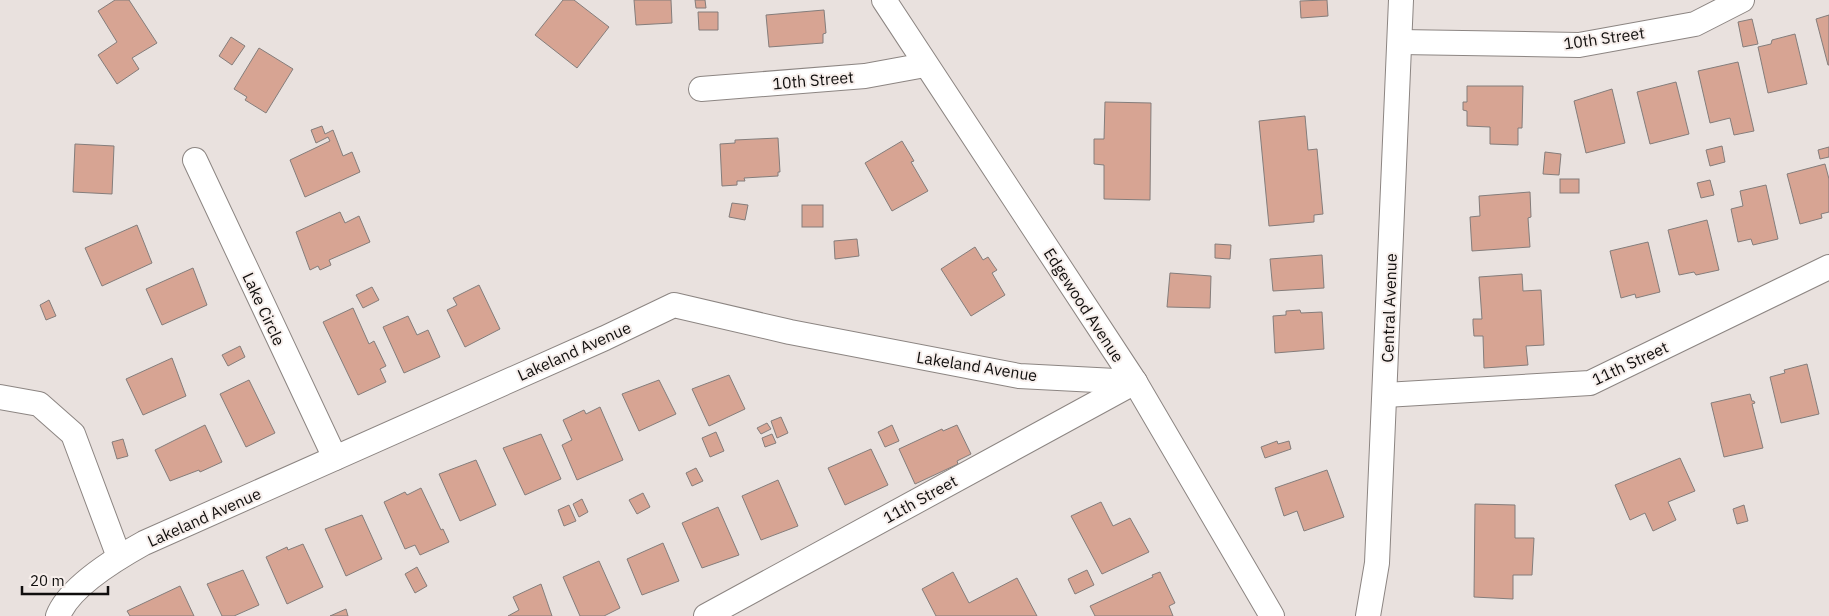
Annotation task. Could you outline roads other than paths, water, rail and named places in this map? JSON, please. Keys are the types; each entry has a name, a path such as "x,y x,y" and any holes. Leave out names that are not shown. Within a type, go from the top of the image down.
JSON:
{"street":[{"name":"Edgewood Avenue","path":"884,0 1135,382 1272,616"},
{"name":"Central Avenue","path":"1368,616 1377,564 1401,0"},
{"name":"10th Street","path":"1400,42 1579,45 1695,24 1742,0"},
{"name":"10th Street","path":"701,89 865,76 925,65"},
{"name":"Lake Circle","path":"194,160 334,458"},
{"name":"11th Street","path":"1385,395 1590,383 1829,267"},
{"name":"Lakeland Avenue","path":"59,613 103,568 119,556 674,305 790,332 1020,376 1135,382"},
{"name":"11th Street","path":"706,616 1135,382"},
{"path":"0,397 39,404 73,434 119,556"}]}
